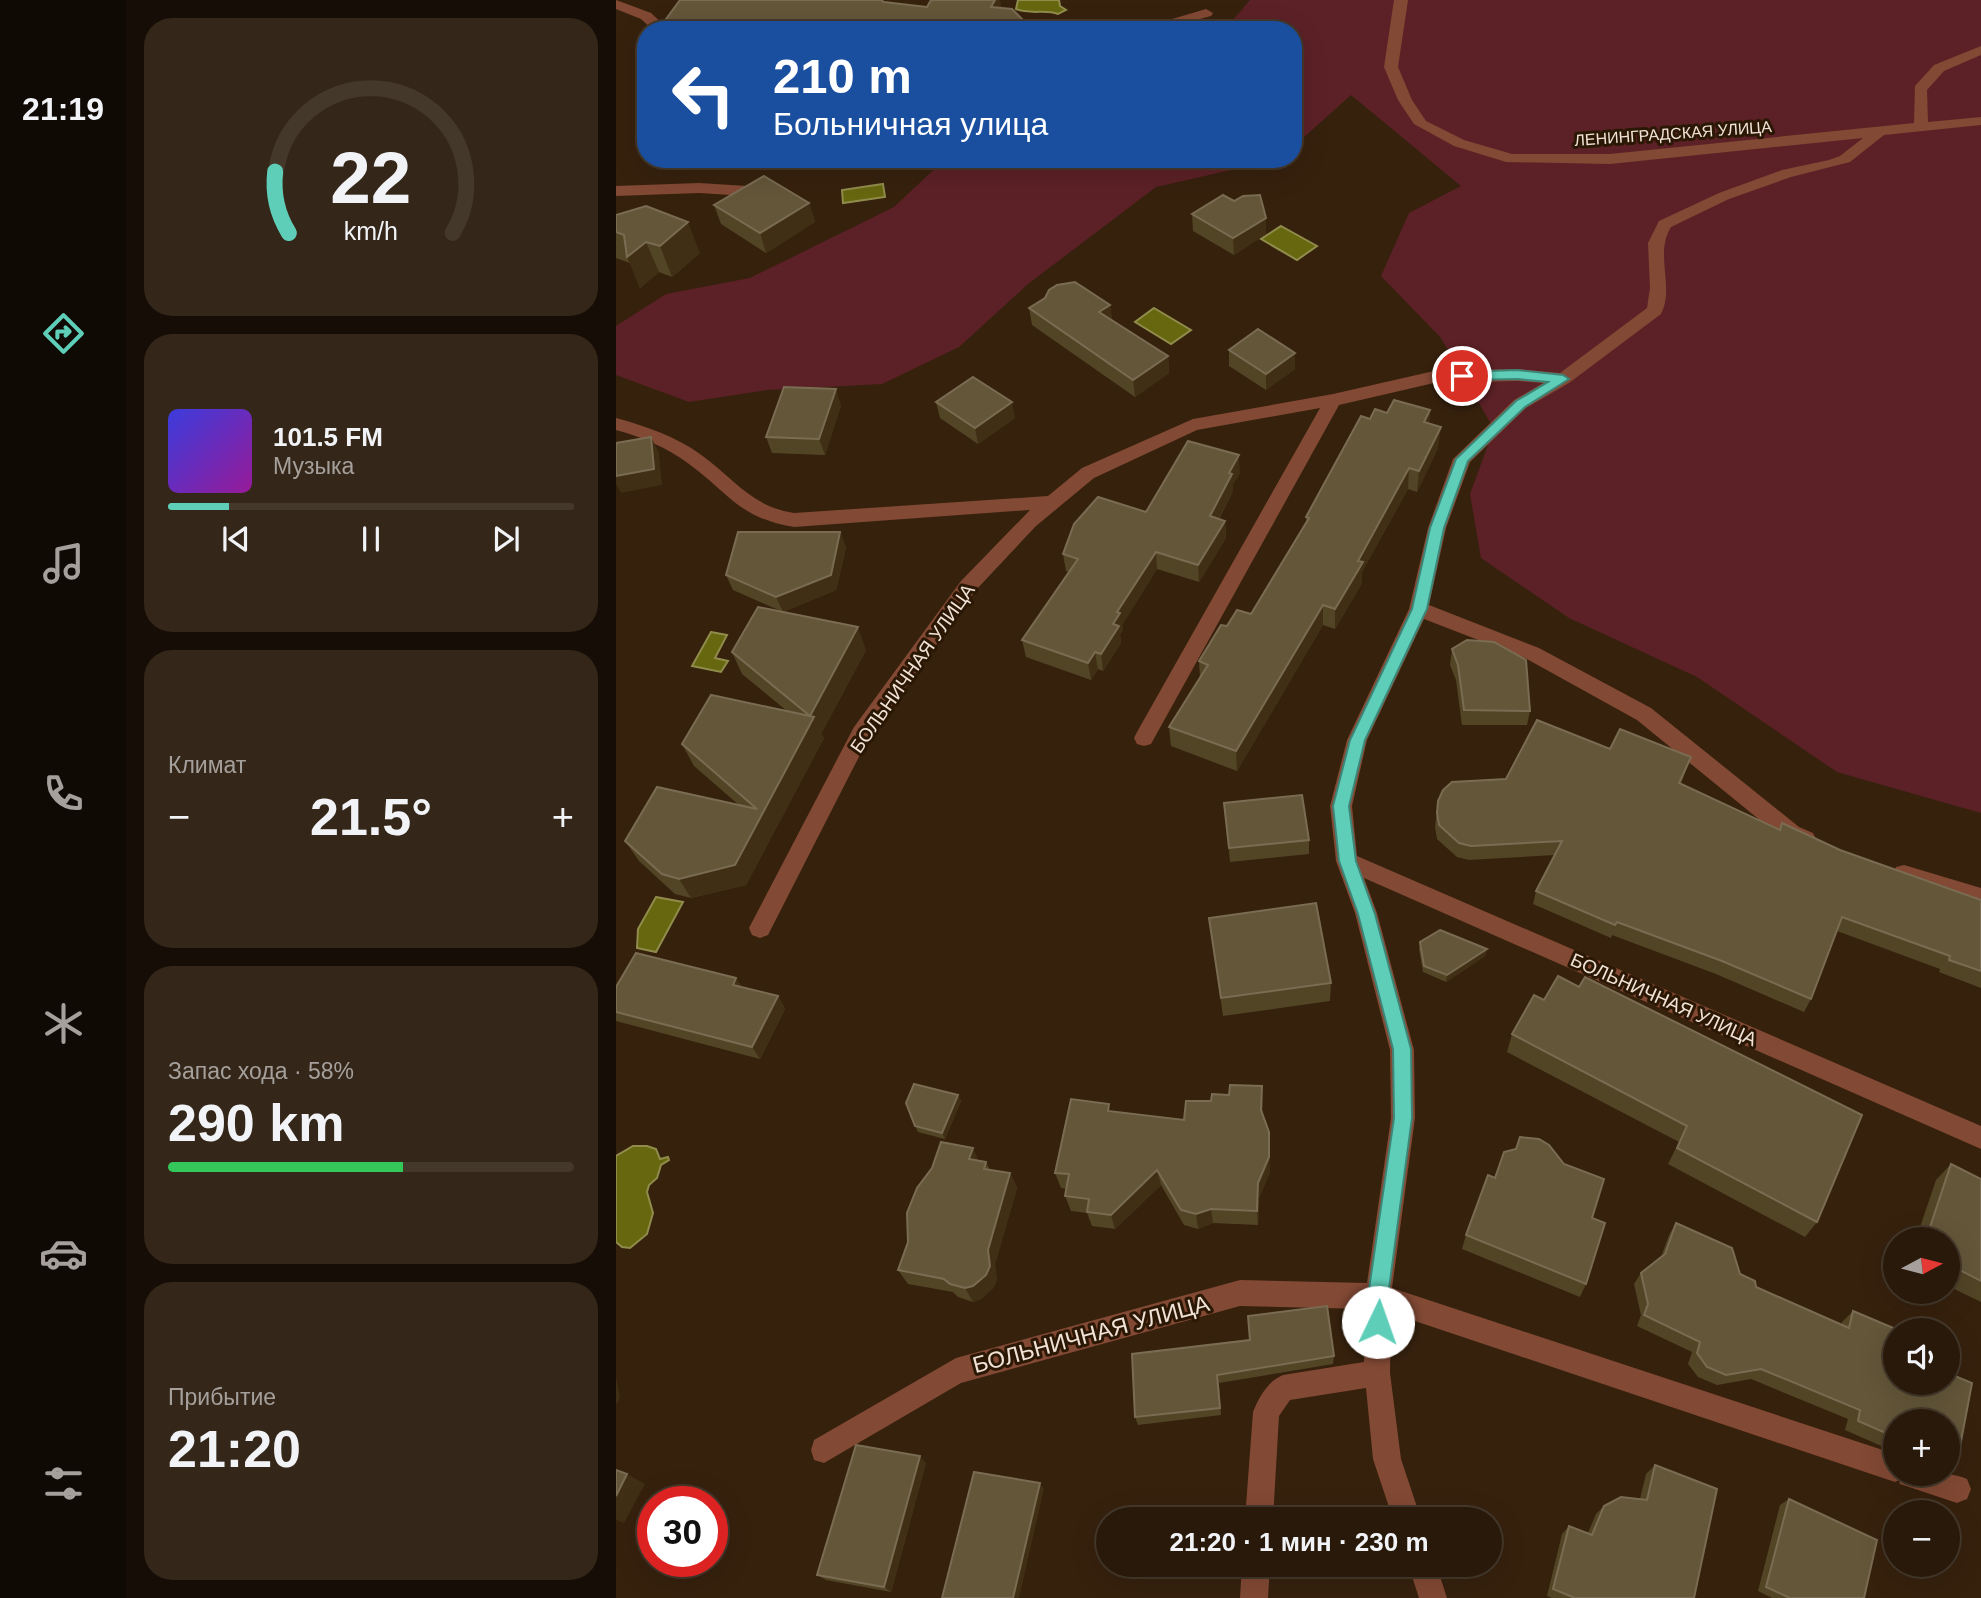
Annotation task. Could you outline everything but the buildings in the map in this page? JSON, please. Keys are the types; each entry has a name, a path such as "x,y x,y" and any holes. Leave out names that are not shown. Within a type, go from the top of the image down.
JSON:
{"street":[{"name":"ЛЕНИНГРАДСКАЯ УЛИЦА","path":"1401,0 1391,67 1405,100 1422,124 1459,143 1511,159 1611,159 1981,121"},
{"path":"616,4 652,21"},
{"path":"1176,21 1206,13"},
{"path":"1921,127 1920,89 1939,68 1981,50"},
{"path":"1403,1507 1387,1459 1377,1373 1378,1296 1403,1118 1402,1049 1366,914 1347,861 1341,806 1357,740 1419,609 1437,528 1462,459 1520,404 1563,379 1655,310 1660,296 1657,240 1659,231 1665,225 1724,195 1787,173 1845,159 1878,133"},
{"path":"616,191 699,188 763,191"},
{"name":"БОЛЬНИЧНАЯ УЛИЦА","path":"760,928 861,733 968,586 1029,521 1088,473 1193,425 1333,401 1434,377 1517,375 1563,379"},
{"path":"1144,738 1333,401"},
{"path":"616,424 641,431 695,459 737,499 771,518 794,520 1052,502"},
{"path":"624,443 641,431"},
{"path":"1419,609 1532,653 1644,715 1791,833 1826,847"},
{"name":"БОЛЬНИЧНАЯ УЛИЦА","path":"1347,861 1981,1138"},
{"path":"1887,869 1981,897"},
{"name":"БОЛЬНИЧНАЯ УЛИЦА","path":"824,1450 956,1371 1240,1293 1378,1296 1883,1464"},
{"path":"1260,1507 1266,1412 1283,1388 1377,1373"},
{"path":"1948,1486 1957,1489"},
{"path":"1254,1598 1255,1577"},
{"path":"1426,1577 1433,1598"}],"shaded area":[{"path":"1018,0 1059,0 1060,6 1066,10 1058,14 1021,11 1016,9"},
{"path":"1250,0 1981,0 1981,813 1837,772 1697,677 1569,618 1481,558 1470,494 1494,429 1441,338 1381,276 1409,213 1461,186 1351,95 1302,139 1302,21 1230,21"},
{"path":"935,168 1240,168 1156,187 1028,284 959,347 882,384 767,390 689,402 616,375 616,326 666,294 750,278 894,207"},
{"path":"883,184 885,197 843,203 842,190"},
{"path":"1281,226 1317,246 1297,260 1261,239"},
{"path":"1154,308 1191,330 1171,344 1135,322"},
{"path":"711,632 727,635 715,658 728,661 721,672 692,666"},
{"path":"656,897 683,902 656,952 637,948 638,929"},
{"path":"633,1146 656,1149 660,1159 668,1157 669,1160 661,1165 657,1178 649,1185 647,1192 653,1213 647,1234 630,1248 622,1247 616,1242 616,1156"}],"route":[{"path":"1378,1322 1378,1296 1403,1118 1402,1049 1366,914 1347,861 1341,806 1357,740 1419,609 1437,528 1462,459 1520,404 1563,379 1517,375 1462,376"}]}
